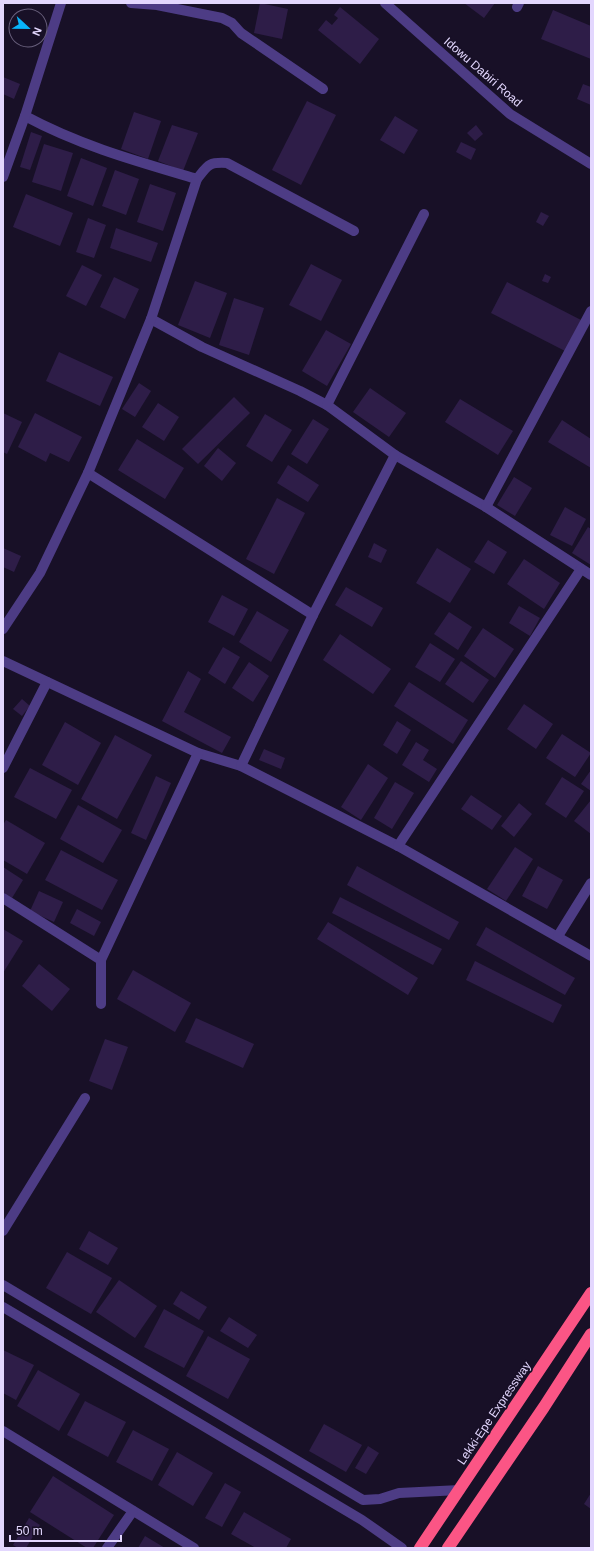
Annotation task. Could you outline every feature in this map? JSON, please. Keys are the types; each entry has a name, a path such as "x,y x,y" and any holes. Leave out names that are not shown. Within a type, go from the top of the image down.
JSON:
{"highway":[{"name":"Lekki-Epe Expressway","path":"420,1548 591,1294"},
{"path":"448,1548 544,1407 591,1334"}],"street":[{"path":"3,178 62,3"},
{"path":"131,3 157,5 222,18 232,23 241,34 323,90"},
{"name":"Idowu Dabiri Road","path":"385,3 510,114 591,164"},
{"path":"25,116 54,132 100,150 197,180"},
{"path":"3,629 40,573 88,473 151,319 197,180 206,168 214,162 227,163 354,231"},
{"path":"327,405 424,214"},
{"path":"486,507 591,311"},
{"path":"151,319 202,347 300,391 327,405 395,455 486,507 591,575"},
{"path":"241,766 313,615 395,455"},
{"path":"88,473 313,615"},
{"path":"398,846 581,569"},
{"path":"3,661 198,753 241,766 398,846 591,956"},
{"path":"3,768 47,682"},
{"path":"101,1004 101,960 198,753"},
{"path":"558,936 591,883"},
{"path":"3,898 101,960"},
{"path":"3,1231 85,1098"},
{"path":"3,1285 363,1500 380,1499 399,1493 460,1490"},
{"path":"3,1307 362,1520 402,1548"},
{"path":"3,1431 194,1548"},
{"path":"263,1461 271,1446"},
{"path":"107,1548 133,1511"}],"building":[{"path":"260,3 288,9 282,39 254,33"},
{"path":"464,3 495,3 484,18"},
{"path":"340,7 379,39 360,64 318,30 326,20 332,25 338,18 334,15"},
{"path":"553,10 591,26 591,59 541,39"},
{"path":"3,77 20,84 14,99 3,94"},
{"path":"583,84 591,87 591,105 577,99"},
{"path":"307,101 336,115 301,185 272,170"},
{"path":"134,112 161,121 148,159 121,149"},
{"path":"395,116 418,130 404,154 380,140"},
{"path":"172,125 198,133 183,171 158,161"},
{"path":"476,125 483,134 475,141 467,133"},
{"path":"31,132 42,136 30,170 20,167"},
{"path":"461,142 476,149 471,160 456,152"},
{"path":"44,144 73,153 61,191 32,182"},
{"path":"81,158 107,168 93,206 67,196"},
{"path":"115,170 139,179 126,215 102,206"},
{"path":"150,184 176,193 163,231 137,222"},
{"path":"26,194 73,213 60,246 13,227"},
{"path":"541,212 549,216 543,226 536,222"},
{"path":"88,218 106,225 94,258 76,252"},
{"path":"116,228 158,243 151,262 110,248"},
{"path":"311,264 342,280 321,321 289,305"},
{"path":"82,265 102,275 86,306 66,296"},
{"path":"545,274 551,277 548,283 542,281"},
{"path":"114,277 139,289 125,319 100,307"},
{"path":"195,281 227,293 210,338 178,325"},
{"path":"507,282 581,320 565,351 491,313"},
{"path":"234,298 264,308 249,355 219,345"},
{"path":"326,330 351,344 327,386 302,371"},
{"path":"59,352 113,377 100,406 46,381"},
{"path":"139,383 151,391 135,417 122,409"},
{"path":"370,388 406,413 389,437 353,412"},
{"path":"234,397 250,413 198,464 182,449"},
{"path":"460,399 513,431 498,455 445,422"},
{"path":"158,403 179,417 164,441 142,427"},
{"path":"3,413 22,422 7,454 3,452"},
{"path":"35,413 82,437 69,462 50,453 46,462 18,447"},
{"path":"265,414 292,430 272,462 246,446"},
{"path":"313,419 329,429 307,464 291,454"},
{"path":"562,420 591,439 591,468 548,442"},
{"path":"137,439 184,468 165,499 118,470"},
{"path":"218,448 236,463 222,481 204,466"},
{"path":"288,465 319,485 308,502 277,483"},
{"path":"514,477 532,488 515,516 497,505"},
{"path":"277,498 305,513 274,574 246,559"},
{"path":"565,507 586,519 572,546 550,535"},
{"path":"588,527 591,529 591,565 572,553"},
{"path":"488,540 507,552 494,574 474,562"},
{"path":"374,543 387,550 381,563 368,557"},
{"path":"3,548 21,556 14,572 3,567"},
{"path":"437,548 471,569 450,603 416,583"},
{"path":"524,559 560,583 544,609 507,584"},
{"path":"346,587 383,608 372,627 335,605"},
{"path":"222,595 248,609 234,636 208,622"},
{"path":"519,606 540,618 530,636 509,623"},
{"path":"257,611 289,630 271,662 239,642"},
{"path":"449,612 472,627 458,650 434,634"},
{"path":"483,628 514,649 495,678 464,656"},
{"path":"340,634 391,669 373,694 323,660"},
{"path":"430,643 455,659 440,682 415,667"},
{"path":"223,647 240,657 225,684 208,673"},
{"path":"461,661 489,680 473,703 445,684"},
{"path":"249,662 269,676 253,702 232,688"},
{"path":"188,671 201,679 184,712 231,737 222,753 162,721"},
{"path":"409,682 468,720 453,744 394,706"},
{"path":"22,699 30,706 22,716 13,709"},
{"path":"524,704 553,724 536,749 507,729"},
{"path":"397,721 411,730 397,754 383,745"},
{"path":"65,722 101,743 78,785 42,765"},
{"path":"562,734 591,753 575,777 546,758"},
{"path":"115,735 152,755 117,819 81,799"},
{"path":"416,742 429,750 423,760 437,769 429,782 402,765"},
{"path":"264,749 285,758 281,769 259,760"},
{"path":"368,764 388,778 361,820 341,807"},
{"path":"30,768 72,790 56,819 14,797"},
{"path":"591,770 591,791 581,784"},
{"path":"156,776 171,783 146,840 131,833"},
{"path":"562,777 584,791 566,818 545,804"},
{"path":"395,782 414,793 392,829 374,818"},
{"path":"471,795 502,816 492,830 461,809"},
{"path":"591,800 591,834 574,821"},
{"path":"519,803 532,814 514,837 501,826"},
{"path":"78,805 122,830 103,863 60,839"},
{"path":"6,820 45,843 27,874 3,860 3,825"},
{"path":"515,847 533,859 506,901 487,889"},
{"path":"61,850 118,880 102,910 45,880"},
{"path":"357,866 459,922 449,940 347,885"},
{"path":"538,866 563,880 547,909 522,896"},
{"path":"3,867 23,880 12,898 3,892"},
{"path":"39,891 63,902 54,922 30,911"},
{"path":"340,897 442,949 433,965 332,913"},
{"path":"77,909 101,922 94,936 70,923"},
{"path":"328,922 418,978 408,995 317,939"},
{"path":"486,927 575,978 565,995 476,945"},
{"path":"3,929 23,941 3,973"},
{"path":"475,961 562,1005 553,1023 466,980"},
{"path":"39,964 70,989 52,1011 22,986"},
{"path":"133,970 191,1003 175,1032 117,999"},
{"path":"196,1018 254,1044 243,1068 185,1042"},
{"path":"105,1039 128,1047 112,1090 89,1081"},
{"path":"89,1231 118,1248 108,1265 79,1249"},
{"path":"67,1252 112,1278 91,1314 46,1288"},
{"path":"119,1280 157,1306 135,1338 96,1312"},
{"path":"181,1291 207,1307 199,1320 173,1304"},
{"path":"164,1309 204,1331 184,1368 144,1347"},
{"path":"229,1317 257,1335 248,1348 220,1331"},
{"path":"208,1336 250,1359 228,1399 186,1376"},
{"path":"3,1350 34,1365 16,1400 3,1393"},
{"path":"38,1370 80,1394 59,1431 17,1406"},
{"path":"85,1401 126,1422 108,1457 67,1435"},
{"path":"324,1424 362,1445 346,1472 309,1451"},
{"path":"133,1430 169,1449 152,1481 116,1462"},
{"path":"368,1446 379,1453 366,1474 355,1468"},
{"path":"177,1452 213,1473 193,1506 158,1485"},
{"path":"53,1476 114,1515 93,1548 87,1548 30,1512"},
{"path":"225,1483 241,1492 222,1527 205,1518"},
{"path":"591,1493 591,1509 584,1504"},
{"path":"244,1512 291,1539 286,1548 256,1548 231,1534"},
{"path":"29,1518 40,1525 26,1548 18,1548 13,1545"},
{"path":"145,1536 165,1548 138,1548"}]}
